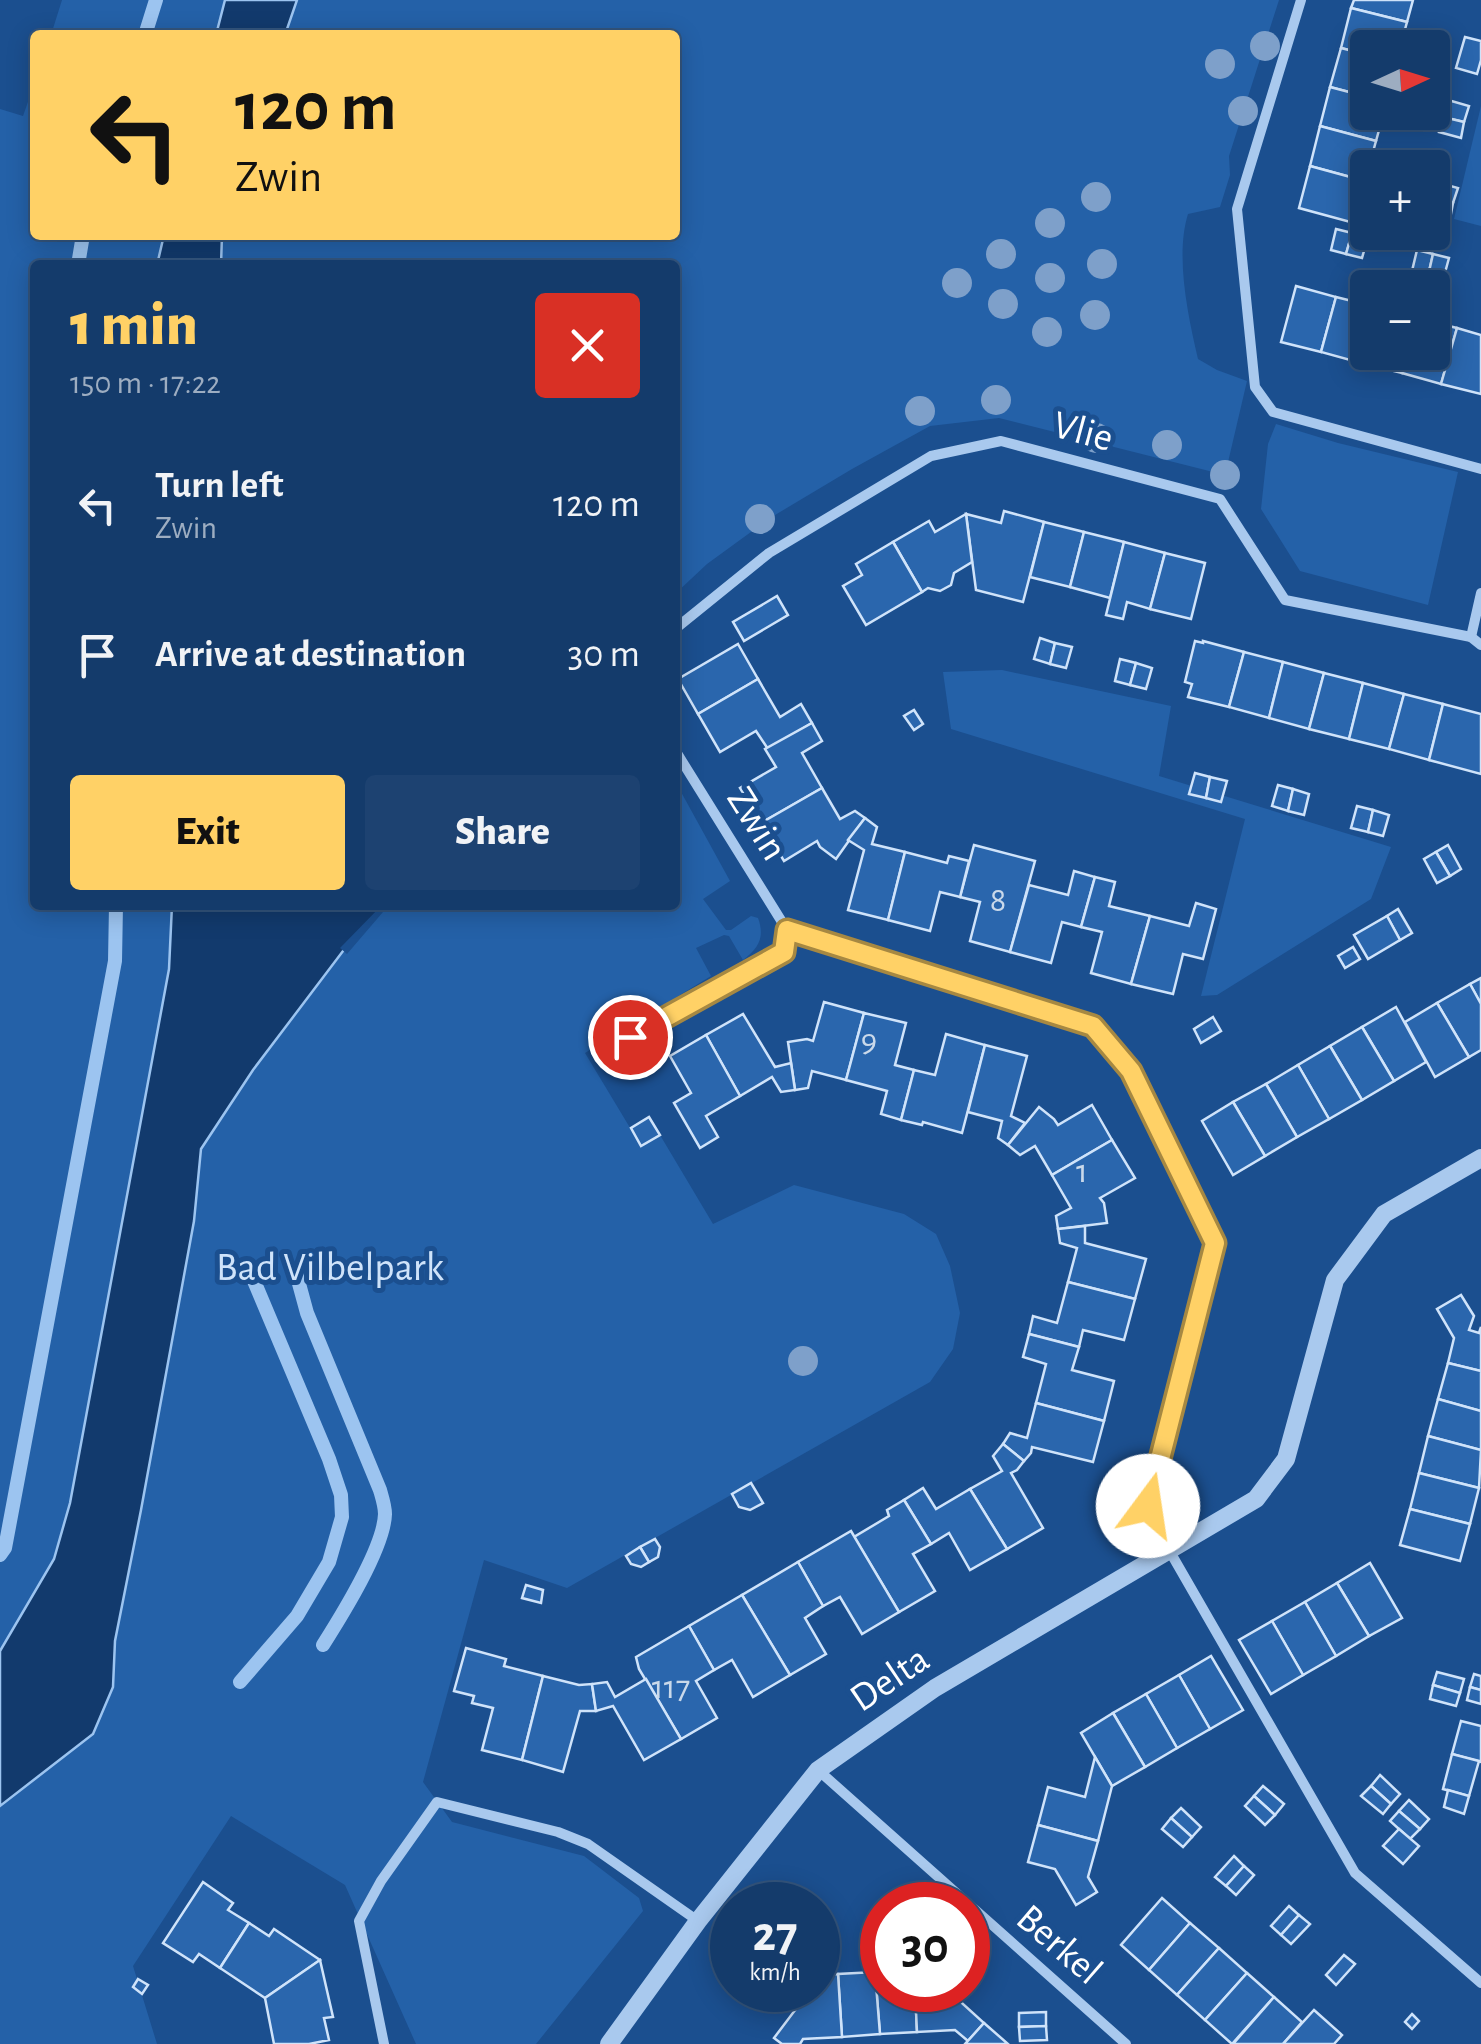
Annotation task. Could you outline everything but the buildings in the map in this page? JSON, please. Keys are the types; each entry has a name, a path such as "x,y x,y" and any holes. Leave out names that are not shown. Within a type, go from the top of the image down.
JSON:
{"street":[{"path":"1300,0 1237,209 1255,387 1273,412 1481,470"},
{"name":"Vlie","path":"680,625 769,554 931,456 1002,441 1220,499 1286,600 1470,636 1481,645"},
{"path":"1470,636 1481,594"},
{"name":"Zwin","path":"680,758 787,930"},
{"path":"630,1037 784,952 787,930 1093,1026 1131,1071 1215,1243 1148,1506 1169,1550 1354,1873 1481,1983"},
{"name":"Delta","path":"610,2044 698,1921 818,1770 935,1688 1256,1498 1286,1459 1335,1280 1384,1214 1481,1158"},
{"name":"Berkel","path":"818,1770 1126,2044"},
{"path":"384,2044 359,1921 381,1881 437,1802 558,1832 588,1844 698,1921"}],"green space":[{"name":"Bad Vilbelpark","path":"62,0 1279,0 1229,156 1230,175 1220,207 1188,214 1184,231 1184,286 1198,359 1247,381 1225,475 999,418 930,426 770,518 707,564 680,589 680,260 30,260 30,910 680,910 680,790 730,881 703,899 726,930 751,916 758,918 759,942 743,960 729,936 696,948 711,976 585,1053 641,1146 660,1135 713,1224 794,1185 904,1214 936,1234 950,1266 960,1313 953,1349 930,1382 567,1588 484,1560 423,1782 452,1822 584,1856 639,1898 643,1911 536,2044 416,2044 345,1885 231,1816 133,1966 157,2044 0,2044 0,109 23,116 30,96 30,240 680,240 680,30 53,30"},
{"path":"1481,106 1481,226 1454,219"},
{"path":"1276,424 1458,472 1428,605 1300,571 1261,509 1268,444"},
{"path":"1002,670 1171,706 1159,776 1391,847 1371,899 1217,995 1201,996 1245,819 951,729 943,672"}],"shaded area":[{"path":"225,0 297,0 287,30 217,30"},
{"path":"163,240 222,240 221,260 158,260"},
{"path":"172,910 380,910 343,951 253,1070 201,1149 194,1221 115,1641 113,1687 93,1734 0,1806 0,1651 54,1559 70,1503 169,969"}],"pier":[{"path":"377,910 385,910 347,954 340,948"}],"waterway":[{"path":"147,30 156,0"},
{"path":"79,260 82,240"},
{"path":"0,1555 5,1548 115,961 116,910"},
{"path":"240,1682 297,1616 329,1562 342,1517 341,1495 329,1459 249,1269"},
{"path":"295,1269 307,1313 380,1490 385,1511 378,1545 323,1645"}],"route":[{"path":"630,1037 784,952 787,930 1093,1026 1131,1071 1215,1243 1148,1506"}]}
